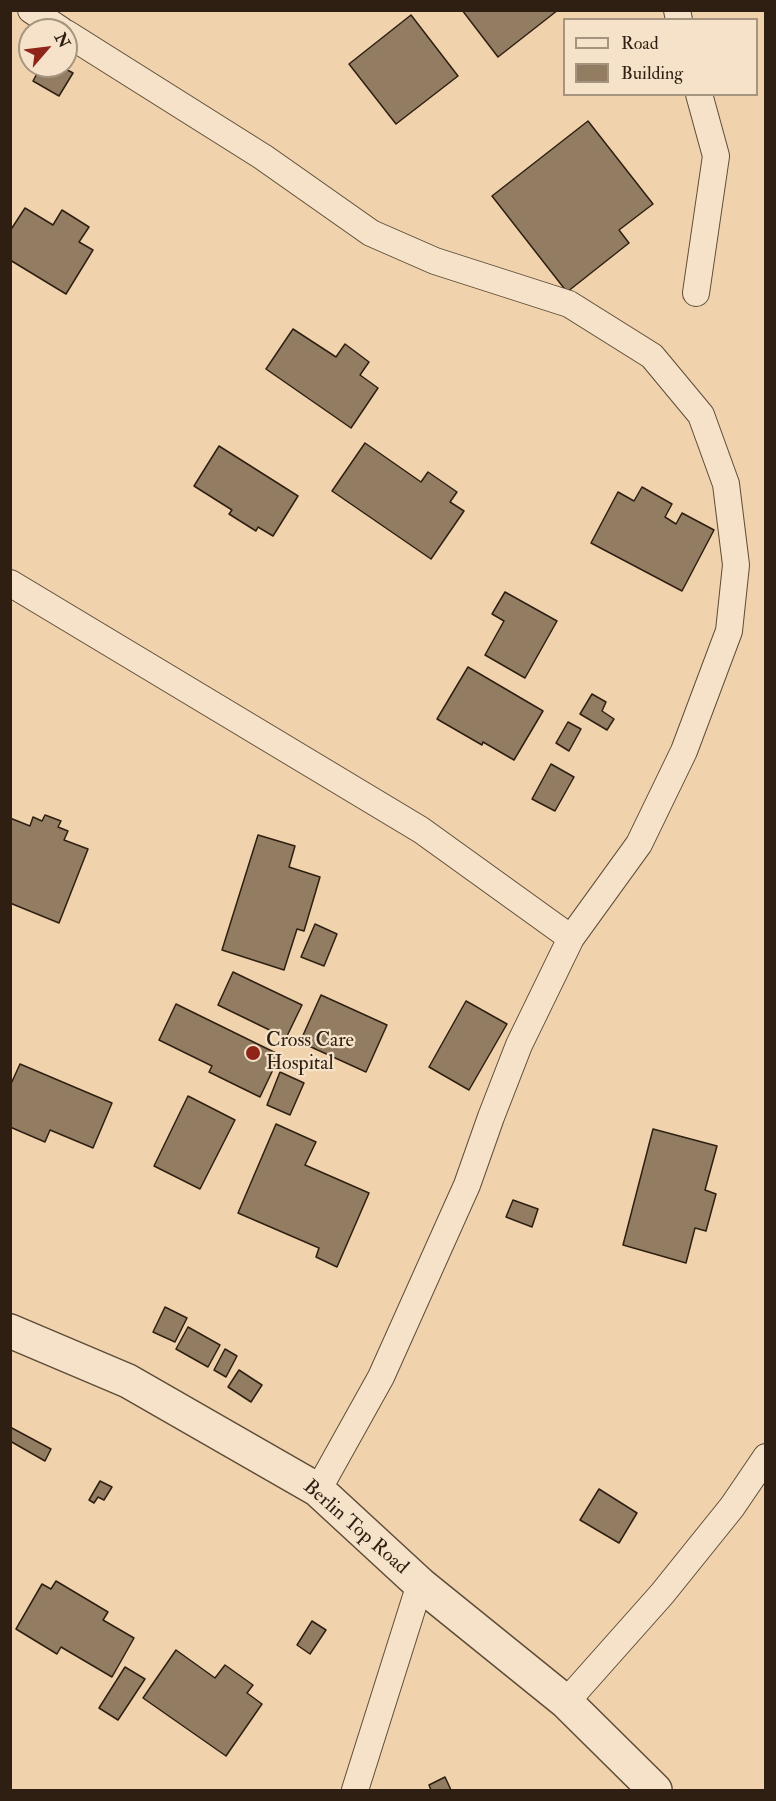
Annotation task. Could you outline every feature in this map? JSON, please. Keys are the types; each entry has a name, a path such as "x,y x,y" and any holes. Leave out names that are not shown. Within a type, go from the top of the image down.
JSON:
{"street":[{"path":"78,41 263,158 371,233 435,261 569,304 652,356 701,415 726,484 736,565 729,630 684,751 639,844 571,938 519,1045 467,1185 390,1356 318,1490"},
{"path":"696,293 716,156 700,96"},
{"path":"10,583 421,830 571,938"},
{"name":"Berlin Top Road","path":"10,1331 128,1381 318,1490 420,1584 566,1701 655,1791"},
{"path":"566,1701 662,1594 732,1507 765,1457"},
{"path":"355,1791 420,1584"}],"building":[{"path":"462,10 558,10 498,57"},
{"path":"411,15 458,76 396,124 349,64"},
{"path":"35,78 70,78 59,96 33,81"},
{"path":"588,121 653,204 619,230 629,243 567,292 492,196"},
{"path":"25,208 53,225 62,210 89,227 79,242 93,250 66,294 10,260 10,231"},
{"path":"293,329 336,357 345,344 369,362 360,375 378,388 351,428 266,369"},
{"path":"365,443 421,482 428,472 457,492 450,502 464,511 431,559 332,491"},
{"path":"219,446 298,496 273,536 258,527 256,531 229,514 232,510 194,486"},
{"path":"642,487 672,504 665,517 676,524 682,513 714,530 682,591 591,543 618,492 634,501"},
{"path":"505,592 557,621 525,678 485,655 504,621 492,614"},
{"path":"468,667 543,711 514,760 437,719"},
{"path":"592,694 606,702 602,711 614,719 607,730 580,714"},
{"path":"568,722 581,729 569,751 556,743"},
{"path":"551,764 574,777 555,811 532,799"},
{"path":"45,815 61,821 58,827 68,831 64,840 88,849 59,923 10,903 10,818 30,826 33,817 42,821"},
{"path":"258,835 295,846 289,867 320,877 304,931 297,929 284,970 222,950"},
{"path":"315,924 337,934 324,966 301,957"},
{"path":"233,972 302,1005 286,1038 218,1005"},
{"path":"321,995 387,1025 366,1072 300,1042"},
{"path":"466,1001 507,1024 469,1090 429,1067"},
{"path":"176,1004 280,1055 260,1097 209,1072 212,1066 159,1040"},
{"path":"20,1064 112,1103 93,1148 50,1130 45,1142 10,1127 10,1086"},
{"path":"280,1072 304,1083 290,1115 267,1105"},
{"path":"188,1096 235,1120 200,1189 154,1166"},
{"path":"276,1124 316,1142 305,1165 369,1193 337,1267 316,1257 319,1248 238,1213"},
{"path":"653,1129 717,1146 705,1190 716,1194 706,1231 695,1228 686,1263 623,1245"},
{"path":"513,1200 538,1209 532,1227 506,1217"},
{"path":"165,1307 187,1318 175,1342 153,1332"},
{"path":"188,1327 220,1345 208,1367 176,1349"},
{"path":"225,1349 237,1356 226,1377 214,1370"},
{"path":"239,1370 262,1385 251,1402 228,1387"},
{"path":"10,1427 51,1449 45,1461 10,1441"},
{"path":"100,1481 112,1487 104,1500 98,1497 94,1503 89,1500"},
{"path":"599,1489 637,1513 619,1543 580,1520"},
{"path":"56,1581 108,1612 103,1620 134,1638 112,1677 61,1647 57,1654 16,1629 42,1584 51,1589"},
{"path":"312,1621 326,1630 310,1654 297,1645"},
{"path":"176,1650 215,1678 225,1665 253,1685 247,1693 262,1704 226,1756 143,1698"},
{"path":"125,1667 145,1679 118,1720 99,1708"},
{"path":"445,1777 451,1790 431,1790 429,1785"}],"place":[{"name":"Cross Care Hospital","path":"253,1053"}]}
